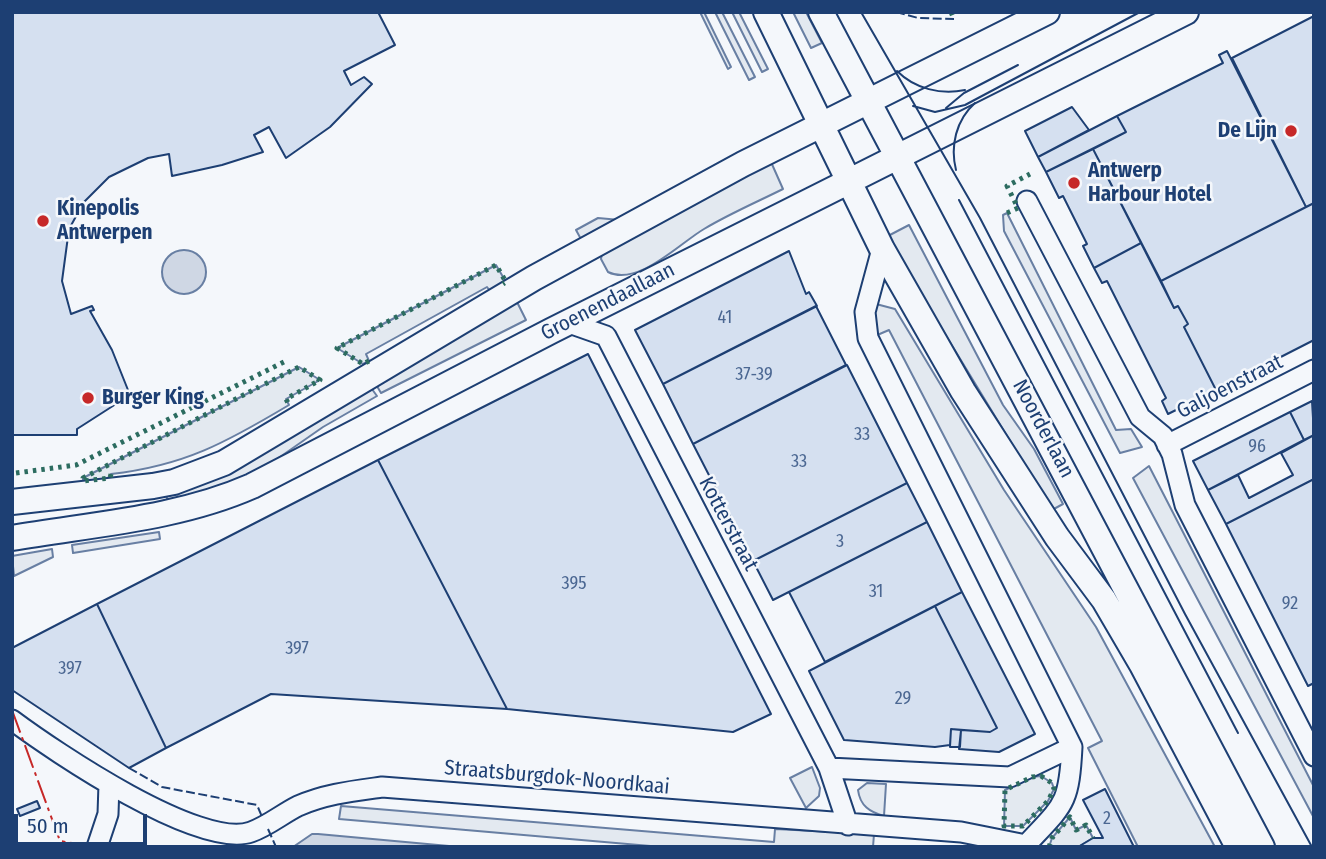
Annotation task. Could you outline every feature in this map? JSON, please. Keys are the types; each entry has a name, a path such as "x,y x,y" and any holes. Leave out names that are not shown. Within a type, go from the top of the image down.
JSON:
{"main road":[{"name":"Noorderlaan","path":"766,12 882,249 963,391 1057,537 1104,600 1142,665 1238,847"},
{"name":"Noorderlaan","path":"821,12 896,159 1029,402 1262,847"},
{"path":"12,502 174,482 224,463 534,278 821,125 1047,12"},
{"name":"Groenendaallaan","path":"12,538 169,513 226,497 279,473 664,274 1186,12"}],"street":[{"path":"1027,201 1140,417 1163,436 1185,505 1314,756"},
{"path":"848,825 829,768 1010,777 1072,747 868,338 865,312 882,249"},
{"name":"Kotterstraat","path":"569,323 606,336 829,768"},
{"name":"Galjoenstraat","path":"1167,445 1314,370"},
{"name":"Straatsburgdok-Noordkaai","path":"12,720 109,784 172,815 225,835 250,833 298,806 330,794 382,787 961,832 1026,846 1059,811 1069,791 1072,747"},
{"path":"97,847 108,814 109,784"}],"shaded area":[{"path":"700,12 704,12 731,67 728,69"},
{"path":"715,12 722,12 755,77 749,80"},
{"path":"732,12 739,12 768,69 762,72"},
{"path":"793,12 806,12 822,43 811,48"},
{"path":"771,162 783,189 704,229 645,269 620,275 608,272 601,259 602,253"},
{"path":"1007,213 1116,430 1131,429 1142,447 1120,453 1004,231 1003,215"},
{"path":"598,218 620,220 582,241 576,230"},
{"path":"909,225 1003,405 1034,449 1063,504 1052,510 886,237"},
{"path":"184,250 193,251 200,256 205,263 205,281 200,288 193,293 184,294 175,293 168,288 163,281 162,272 163,263 168,256 175,251"},
{"path":"496,265 506,282 490,291 487,287 366,354 369,361 363,364 337,348"},
{"path":"516,300 526,320 381,393 374,381"},
{"path":"876,304 895,309 1004,490 1096,627 1215,847 1138,847 1088,748 1102,741 889,330 875,336 872,324"},
{"path":"299,367 320,380 286,399 289,405 225,441 161,465 111,474 110,478 83,481 83,478"},
{"path":"369,385 377,396 323,427 257,473 168,504 166,493"},
{"path":"1149,466 1314,787 1314,818 1133,478"},
{"path":"159,532 160,539 73,553 72,545"},
{"path":"52,549 53,557 14,576 12,556"},
{"path":"812,767 820,788 819,796 806,808 790,778"},
{"path":"1041,776 1052,783 1054,789 1048,801 1023,826 1004,826 1005,790 1032,777"},
{"path":"867,783 886,784 884,816 863,804 858,790"},
{"path":"341,806 774,842 775,829 874,834 873,847 662,847 339,819"},
{"path":"1070,817 1076,830 1086,825 1093,838 1078,847 1049,847 1052,838"},
{"path":"312,834 318,834 460,847 293,847"}],"building":[{"name":"Kinepolis Antwerpen","path":"12,12 378,12 395,45 344,71 351,85 364,77 372,84 330,127 286,158 269,127 254,135 263,152 222,165 172,176 169,154 148,158 109,177 84,202 69,229 62,281 71,314 92,306 94,310 90,311 112,350 130,395 77,429 77,435 12,435"},
{"name":"De Lijn","path":"1314,16 1314,203 1306,207 1232,58"},
{"path":"1227,51 1306,207 1161,281 1093,149 1126,132 1117,116 1223,63 1219,55"},
{"path":"1072,107 1089,130 1038,157 1025,131"},
{"path":"1117,116 1126,132 1046,172 1038,157"},
{"path":"1093,149 1141,243 1094,268 1083,246 1087,244 1063,196 1059,198 1046,172"},
{"path":"1314,203 1314,340 1216,390 1184,327 1188,324 1178,306 1174,308 1161,281"},
{"path":"1141,243 1174,308 1178,306 1188,324 1184,327 1216,390 1168,414 1162,401 1166,398 1107,281 1102,283 1094,268"},
{"path":"789,251 806,294 809,292 817,306 663,384 635,330"},
{"path":"816,306 846,365 693,444 663,384"},
{"path":"588,354 771,714 733,732 507,709 378,460"},
{"path":"847,365 907,483 753,561 693,444"},
{"path":"1312,401 1314,435 1304,440 1290,412"},
{"path":"1290,412 1304,440 1208,490 1193,461"},
{"path":"1314,435 1314,479 1226,524 1208,490 1238,475 1249,498 1293,475 1281,453"},
{"path":"378,460 507,709 271,694 166,748 97,604"},
{"path":"1314,479 1314,683 1308,686 1226,524"},
{"path":"907,483 927,522 773,600 753,561"},
{"path":"927,522 962,592 825,662 789,592"},
{"path":"962,592 1035,734 999,752 959,749 961,730 990,732 997,728 935,606"},
{"path":"97,604 166,748 129,768 12,690 12,648"},
{"path":"935,606 997,728 990,732 951,729 950,745 935,747 844,740 809,671"},
{"path":"951,729 961,730 960,747 950,747"},
{"path":"1105,789 1134,847 1078,847 1093,838 1103,838 1083,800"},
{"path":"37,801 40,808 20,816 17,809"}],"tram line":[{"path":"861,12 980,218 1185,614 1312,847"},
{"path":"913,106 935,112 965,105 1140,12"},
{"path":"946,108 964,93 1018,65"},
{"path":"897,71 912,82 929,89 947,92 965,90"},
{"path":"956,170 956,134 963,117 975,103"},
{"path":"959,200 1238,733"}],"hedge":[{"path":"951,12 954,19"},
{"path":"1007,213 1018,208 1007,186 1030,174"},
{"path":"369,361 363,364 337,348 496,265 506,282 503,284"},
{"path":"16,473 76,465 288,360"},
{"path":"265,384 299,367 320,380 286,399 289,405"},
{"path":"111,474 110,478 83,481 83,478 259,387"},
{"path":"1041,776 1052,783 1054,789 1048,801 1023,826 1004,826 1005,790 1032,777 1041,776"},
{"path":"1049,847 1052,838 1070,817 1076,830 1086,825 1093,838"}],"fence":[{"path":"896,12 918,18 954,19"},
{"path":"129,768 162,787 257,805 263,819"},
{"path":"268,829 276,847"}],"power":[{"path":"12,710 60,841 96,847"}],"place":[{"name":"De Lijn","path":"1291,131"},
{"name":"Antwerp Harbour Hotel","path":"1074,183"},
{"name":"Kinepolis Antwerpen","path":"43,221"},
{"name":"Burger King","path":"88,398"}]}
